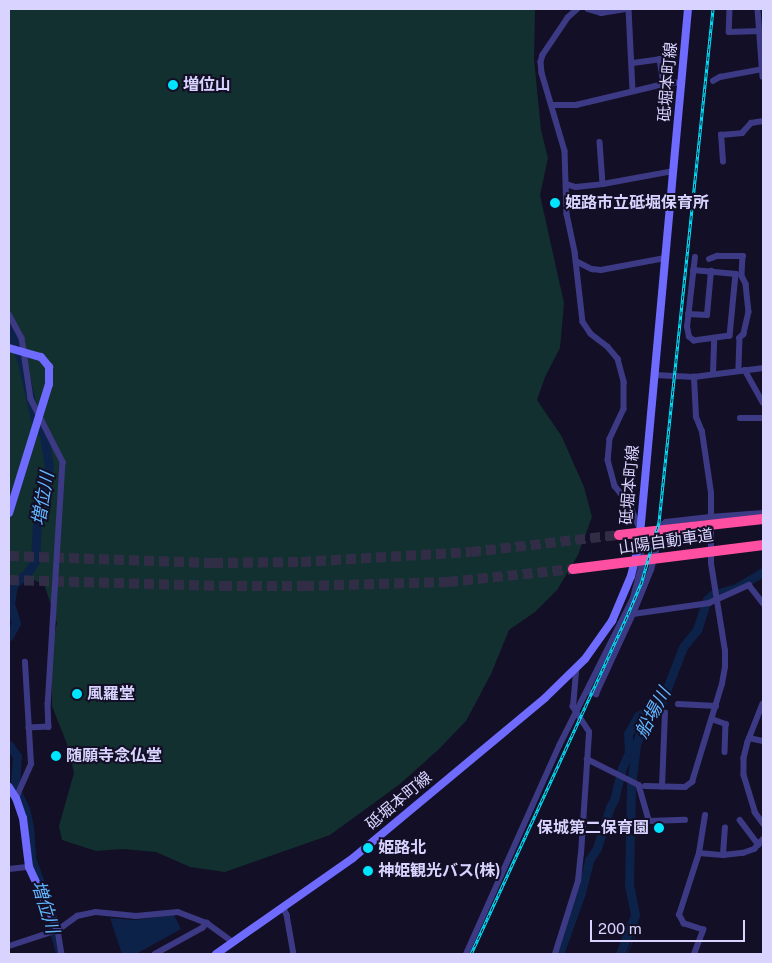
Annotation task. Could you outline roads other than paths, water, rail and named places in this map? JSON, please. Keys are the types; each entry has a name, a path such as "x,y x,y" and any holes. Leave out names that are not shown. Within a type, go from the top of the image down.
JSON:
{"highway":[{"name":"山陽自動車道","path":"619,536 763,519"},
{"name":"山陽自動車道","path":"573,569 763,545"}],"main road":[{"name":"砥堀本町線","path":"216,954 353,858 576,669 592,651 612,621 631,576 640,545 640,528 688,9"},
{"path":"9,348 34,355 45,361 48,367 49,384 9,513"},
{"path":"9,787 16,798 23,818 30,866 58,930"}],"street":[{"path":"578,9 568,18 543,55 541,62 542,74 553,105 565,150 567,214 576,261 583,322 591,334 608,347 618,360 624,382 624,409 610,439 608,460 615,486 630,505 640,528"},
{"path":"588,9 601,13 628,9 633,63 633,91"},
{"path":"730,9 728,32 760,31"},
{"path":"758,9 763,76"},
{"path":"633,63 660,59 664,84"},
{"path":"713,82 720,77 763,69"},
{"path":"553,105 576,105 664,84 682,82"},
{"path":"723,162 722,135 742,133 751,123 763,121"},
{"path":"600,142 603,184"},
{"path":"566,184 576,187 603,184 674,171"},
{"path":"709,259 717,256 743,256 742,276 746,284 749,312 744,334 740,338 742,371 763,402"},
{"path":"693,270 736,274 730,336 694,341 689,337 687,327 693,270 695,257"},
{"path":"576,261 592,269 602,270 665,258"},
{"path":"688,314 707,315 711,271"},
{"path":"9,314 22,338 31,398 64,462 48,704 49,727 29,728"},
{"path":"713,374 714,339"},
{"path":"655,375 694,377 763,368"},
{"path":"587,760 642,786 685,787 692,782 716,706 725,667 711,564 711,493 702,432 696,417 694,377"},
{"path":"740,418 763,418"},
{"path":"588,691 596,694 633,614 651,570 663,525 666,522 763,513"},
{"path":"466,954 559,746 578,712 633,598 643,561 640,545"},
{"path":"633,614 709,603 749,585 763,603"},
{"path":"16,798 31,764 25,662"},
{"path":"556,954 578,881 587,760 588,732 578,712 573,707 576,669"},
{"path":"678,704 716,706"},
{"path":"763,704 749,738 744,758 744,779 755,812 763,823"},
{"path":"662,787 664,713"},
{"path":"712,719 726,724 725,752"},
{"path":"749,738 763,741"},
{"path":"642,786 649,821 685,820"},
{"path":"694,954 703,930 684,924 679,915 699,853 705,814"},
{"path":"740,820 759,845"},
{"path":"723,855 725,828"},
{"path":"699,853 723,855 743,853 759,845 763,839"},
{"path":"9,869 30,866"},
{"path":"283,907 287,915 294,954"},
{"path":"9,946 58,930 76,916 96,912 136,916 178,912 207,923 233,942"},
{"path":"155,954 202,928 207,923"},
{"path":"58,930 62,954"}],"water":[{"path":"174,915 181,929 136,954 122,954 110,918 134,920"}],"waterway":[{"name":"増位川","path":"9,328 22,362 35,419 44,435 49,465 45,488 38,507 35,561 28,572 13,585 10,604 16,623 9,636"},
{"name":"船場川","path":"620,954 635,915 629,885 631,786 636,745 640,734 661,704 683,647 697,630 707,600 712,595 736,588 763,572"},
{"path":"559,954 581,893 589,860 597,848 614,800 622,768 629,752 628,734 638,716 656,705"},
{"name":"増位川","path":"9,745 17,756 15,787 25,809 29,826 31,858 44,894"},
{"path":"626,954 638,927 635,915"},
{"name":"増位川","path":"52,923 60,952"}],"tunnel":[{"path":"9,556 213,563 301,562 471,552 619,535"},
{"path":"9,580 222,586 304,586 448,582 573,569"}],"railway":[{"path":"471,954 628,614 641,584 659,522 713,9"}],"place":[{"name":"増位山","path":"173,85"},
{"name":"姫路市立砥堀保育所","path":"555,203"},
{"name":"風羅堂","path":"77,694"},
{"name":"随願寺念仏堂","path":"56,756"},
{"name":"保城第二保育園","path":"659,828"},
{"name":"姫路北","path":"368,848"},
{"name":"神姫観光バス(株)","path":"368,871"}]}
